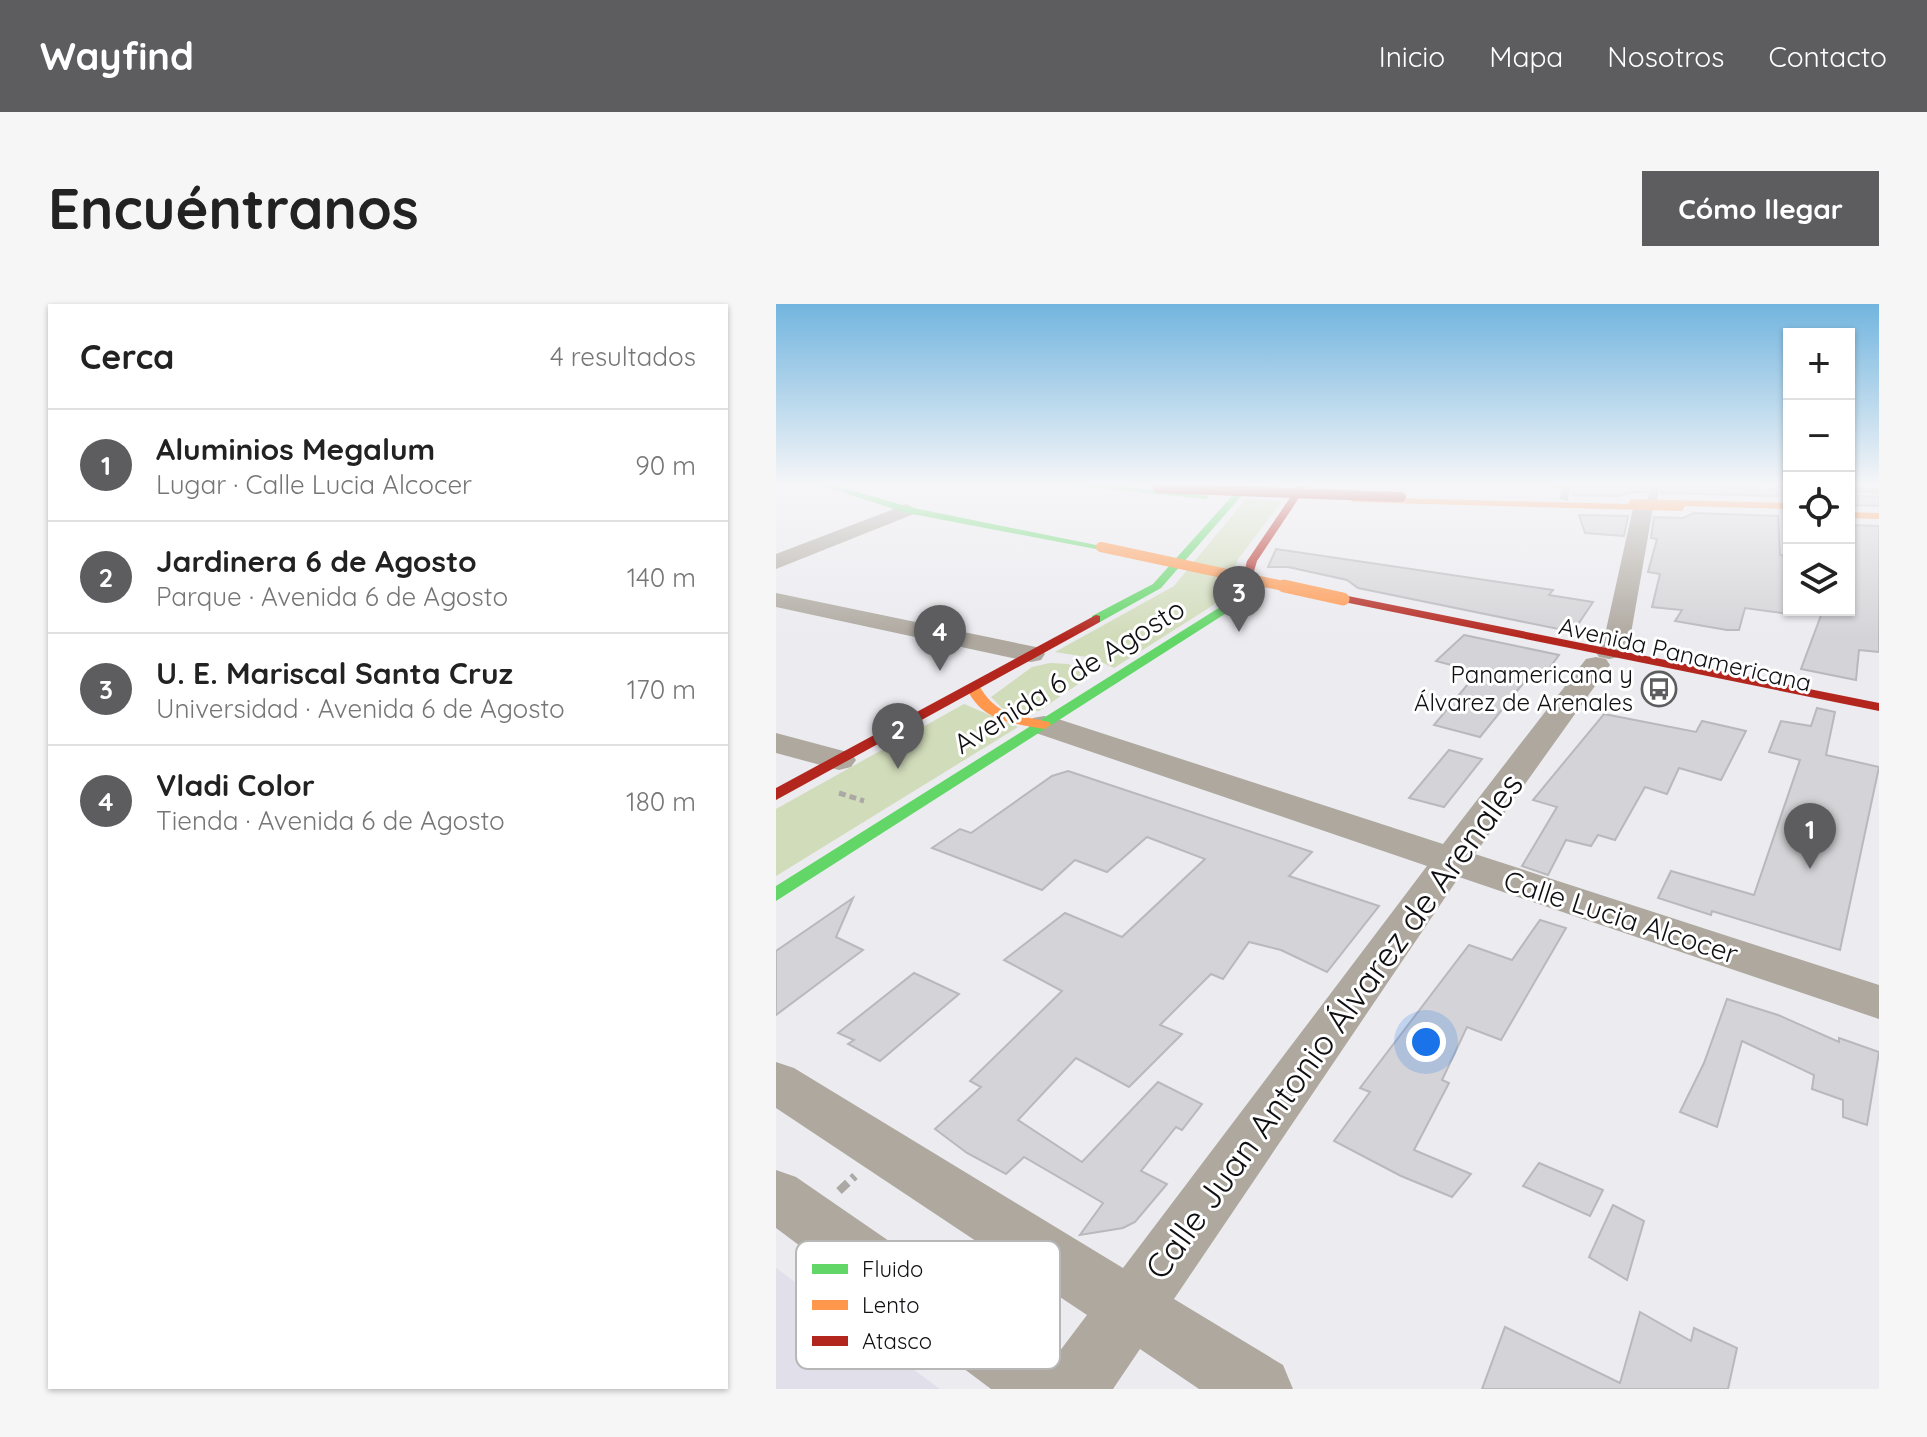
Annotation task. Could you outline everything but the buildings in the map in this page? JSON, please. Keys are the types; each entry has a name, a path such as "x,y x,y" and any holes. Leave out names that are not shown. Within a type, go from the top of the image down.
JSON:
{"main road":[{"path":"1042,537 1173,571"},
{"name":"Avenida Panamericana","path":"1052,537 1481,630 1879,707"},
{"path":"1071,537 1186,557"},
{"name":"Avenida 6 de Agosto","path":"776,795 839,776 973,687 1157,586 1202,537"},
{"name":"Avenida 6 de Agosto","path":"776,895 1238,601 1246,578 1272,537"},
{"path":"1246,578 1593,653"},
{"path":"1246,578 1525,630 1645,673"},
{"name":"Avenida Panamericana","path":"1481,630 1645,673 1879,724"},
{"path":"1031,654 1063,658"},
{"path":"1094,667 1115,681"},
{"path":"973,687 977,704 983,710 1044,725"}],"street":[{"path":"776,562 840,537"},
{"name":"Calle Juan Antonio Álvarez de Arenales","path":"1073,1389 1450,861 1593,653 1617,639 1641,537"},
{"path":"776,600 1031,654"},
{"name":"Calle Lucia Alcocer","path":"1044,725 1879,1002"},
{"path":"776,743 839,776"},
{"path":"776,1082 1027,1241"},
{"path":"802,1197 858,1241"},
{"path":"1060,1262 1259,1389"},
{"path":"1021,1369 1046,1389"}],"path":[{"path":"839,776 866,802"},
{"path":"802,1197 864,1169"}],"shaded area":[{"path":"776,1268 796,1283 796,1369 913,1369 940,1389 776,1389"}],"green space":[{"path":"1215,537 1255,537 1239,558 1220,597 1212,606 1114,668 1093,658 1055,652 1174,586"},
{"path":"1050,663 1068,664 1085,670 1087,678 1039,711 1003,709 991,697 1032,667"},
{"path":"964,704 1018,727 776,876 776,809"}],"traffic: fast":[{"path":"1047,537 1101,547"},
{"path":"1096,619 1157,586 1201,537"},
{"path":"776,895 1238,601 1244,585"}],"traffic: slow":[{"path":"1101,547 1343,599"},
{"path":"973,687 984,706 992,712 1044,725"}],"traffic: jam":[{"path":"1244,585 1252,561 1269,537"},
{"path":"1343,599 1879,707"},
{"path":"776,795 1096,619"}],"place":[{"name":"U. E. Mariscal Santa Cruz","path":"1239,632"},
{"name":"Vladi Color","path":"940,671"},
{"name":"Panamericana y Álvarez de Arenales","path":"1659,689"},
{"name":"Jardinera 6 de Agosto","path":"898,769"},
{"name":"Aluminios Megalum","path":"1810,869"}]}
